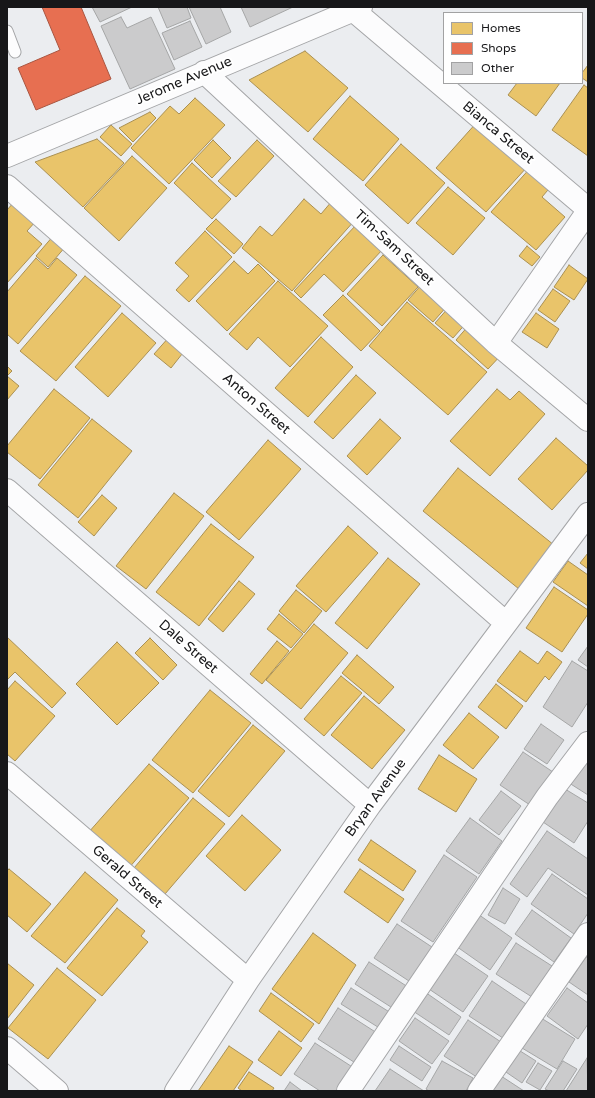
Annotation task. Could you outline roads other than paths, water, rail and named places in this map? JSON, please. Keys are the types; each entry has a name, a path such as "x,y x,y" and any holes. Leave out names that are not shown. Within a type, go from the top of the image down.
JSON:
{"street":[{"name":"Jerome Avenue","path":"7,156 357,9"},
{"name":"Bianca Street","path":"357,9 443,84"},
{"name":"Tim-Sam Street","path":"204,72 496,343 588,420"},
{"name":"Bianca Street","path":"443,84 588,210"},
{"name":"Anton Street","path":"7,186 506,623"},
{"path":"496,343 588,210"},
{"name":"Dale Street","path":"7,490 370,805"},
{"name":"Bryan Avenue","path":"176,1091 248,980 370,805 588,514"},
{"path":"348,1091 547,797 588,743"},
{"name":"Gerald Street","path":"7,773 248,980"},
{"path":"479,1091 588,934"},
{"path":"7,1048 57,1091"}],"lane":[{"path":"7,31 15,52"}]}
